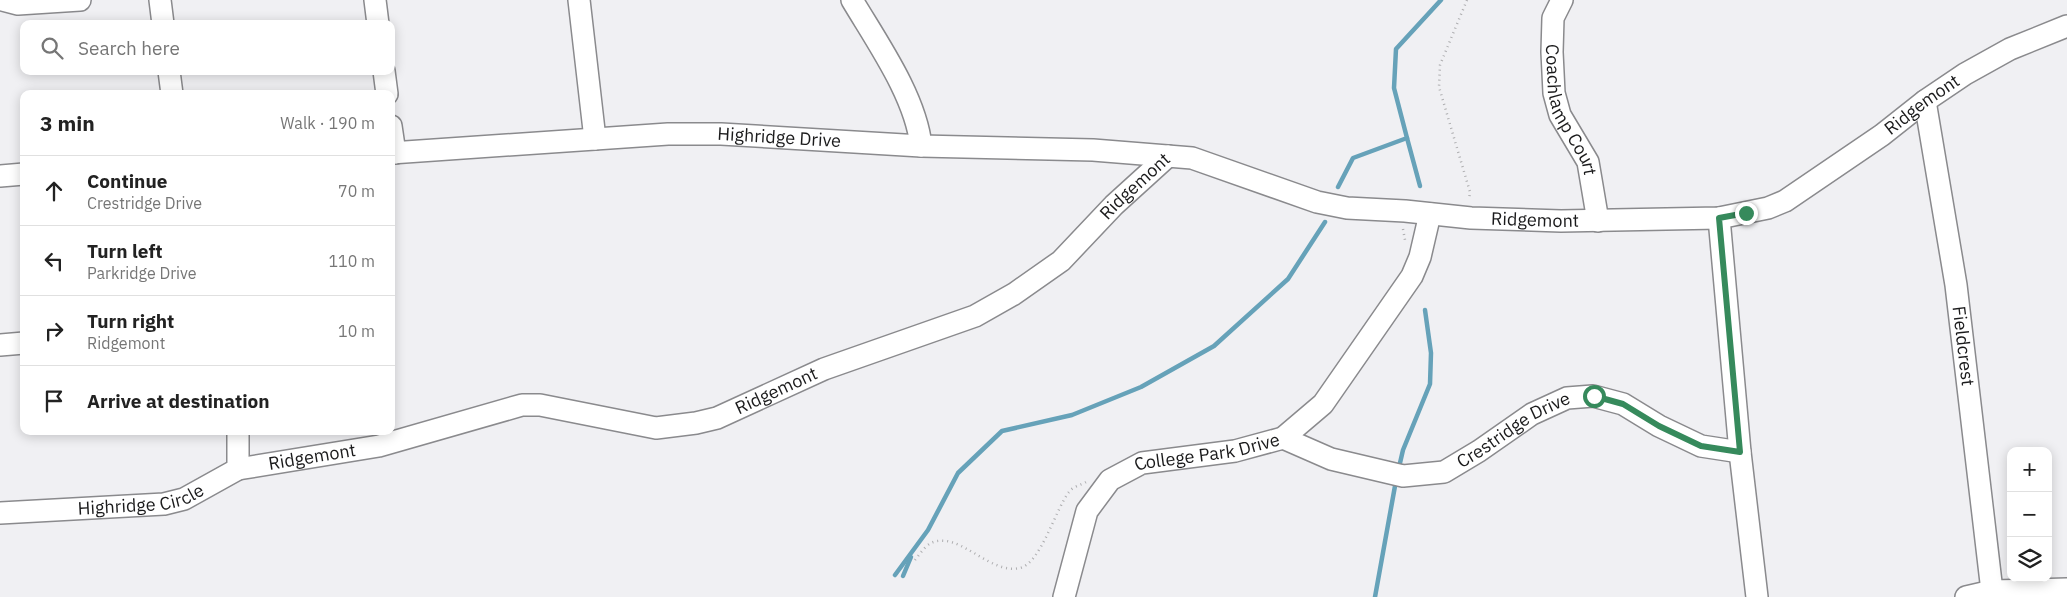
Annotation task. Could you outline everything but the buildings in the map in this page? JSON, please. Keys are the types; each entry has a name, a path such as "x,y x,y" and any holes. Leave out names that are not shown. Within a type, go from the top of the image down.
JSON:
{"street":[{"path":"2,0 18,4 80,0"},
{"path":"160,0 162,20"},
{"path":"375,0 378,20"},
{"path":"579,0 596,139"},
{"path":"852,0 911,106 919,128 920,146"},
{"name":"Coachlamp Court","path":"1562,0 1553,18 1554,93 1560,115 1588,162 1598,221"},
{"name":"Ridgemont","path":"238,469 379,446 522,405 540,405 656,428 696,423 717,418 824,369 975,316 1014,294 1061,261 1114,205 1168,156 1192,158 1317,202 1347,208 1561,222 1719,218 1768,208 1785,201 1882,135 1925,101 1965,74 2010,49 2067,26"},
{"path":"170,75 171,90"},
{"path":"385,75 386,90"},
{"name":"Fieldcrest","path":"1925,101 1956,284 1992,591"},
{"name":"Highridge Drive","path":"395,153 668,134 721,134 920,146 1093,150 1168,156"},
{"path":"0,176 20,174"},
{"name":"College Park Drive","path":"1064,597 1087,512 1110,480 1142,463 1235,451 1283,438 1324,404 1412,276 1420,257 1430,214"},
{"path":"1719,218 1740,452 1757,597"},
{"path":"0,345 20,343"},
{"name":"Crestridge Drive","path":"1283,438 1331,458 1403,476 1444,472 1479,452 1532,414 1567,398 1594,396 1623,404 1659,426 1701,446 1740,452"},
{"path":"238,435 238,469"},
{"name":"Highridge Circle","path":"0,513 164,504 184,499 238,469"},
{"path":"1966,597 1992,591 2067,589"}],"path":[{"path":"1467,0 1440,65 1439,87 1470,192 1470,198 1467,202"}],"waterway":[{"path":"1338,187 1353,158 1407,138 1394,88 1396,49 1441,0"},
{"path":"1407,138 1420,186"},
{"path":"895,575 928,530 958,473 1002,431 1072,415 1141,387 1214,346 1288,279 1325,222"},
{"path":"1400,463 1403,450 1430,384 1431,353 1425,310"},
{"path":"1375,597 1395,486"},
{"path":"903,576 911,557"}],"route":[{"path":"1594,396 1623,404 1659,426 1701,446 1740,452 1719,218 1746,213"}]}
